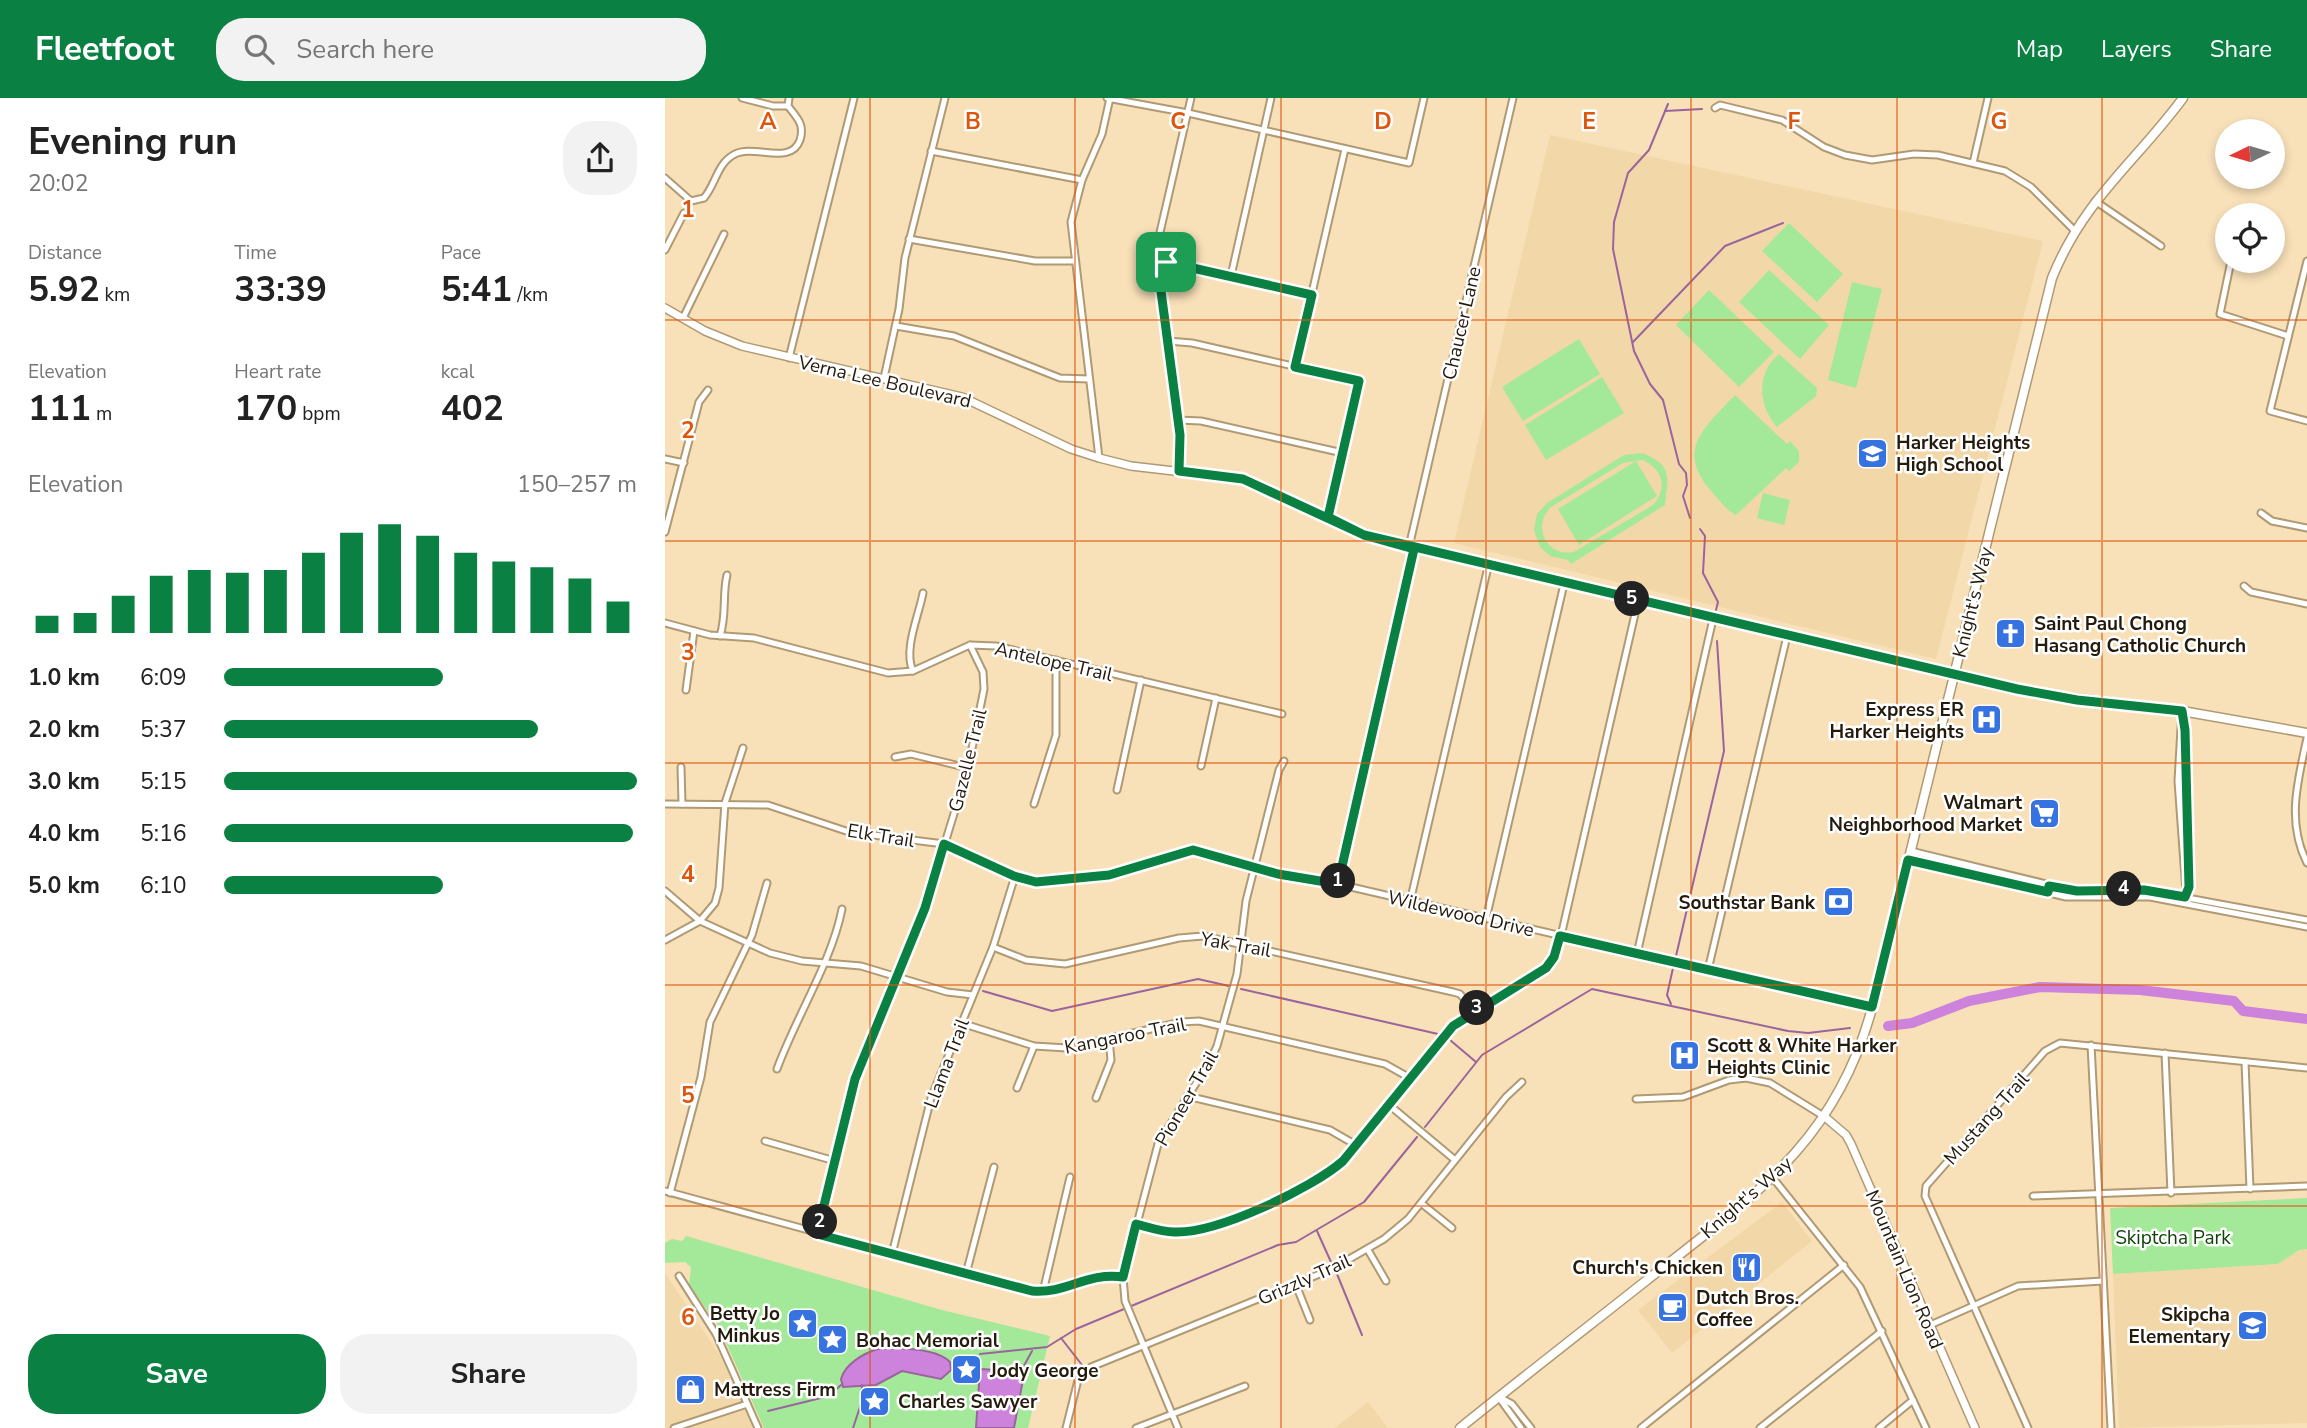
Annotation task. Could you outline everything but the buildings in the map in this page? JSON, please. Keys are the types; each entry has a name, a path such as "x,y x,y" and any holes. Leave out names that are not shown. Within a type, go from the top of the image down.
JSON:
{"main road":[{"name":"Knight's Way","path":"1459,1428 1773,1178 1825,1117 1849,1073 1872,1007 2045,300 2074,230 2095,201 2183,98"},
{"path":"1954,675 2041,694 2182,711 2307,735"}],"street":[{"path":"665,178 691,201 705,198 720,166 738,152 753,149 775,154 793,150 798,145 802,131 797,116 788,106 773,106 743,98"},
{"path":"788,106 789,98"},
{"path":"789,358 854,98"},
{"path":"884,378 896,326 909,239 945,98"},
{"path":"1098,457 1073,261 1071,222 1082,180 1102,134 1109,98 1409,163 1424,98"},
{"path":"1179,471 1178,420 1157,261 1158,241 1191,98"},
{"path":"1231,276 1271,98"},
{"name":"Chaucer Lane","path":"1338,884 1513,98"},
{"path":"1973,163 1989,98"},
{"path":"1714,108 1720,105 1782,120 1824,147 1853,157 1872,160 1925,154 1973,163 2017,176 2074,230"},
{"path":"1295,367 1345,149"},
{"path":"931,151 1082,180"},
{"path":"2095,201 2161,246"},
{"path":"665,250 684,213"},
{"path":"683,318 724,234"},
{"path":"909,239 1035,261 1073,261"},
{"path":"1157,261 1312,295"},
{"path":"2307,261 2270,411 2307,421"},
{"path":"2229,273 2220,314 2288,336"},
{"name":"Verna Lee Boulevard","path":"665,308 731,342 972,400 1041,436 1098,457 1131,466 1243,479 1364,535 1954,675"},
{"path":"896,326 954,336 1060,378 1089,379"},
{"path":"1168,341 1192,343 1359,381 1328,517"},
{"path":"665,532 699,402 708,390"},
{"path":"1178,420 1201,421 1343,453"},
{"path":"665,459 684,463"},
{"path":"2261,513 2272,521 2307,528"},
{"path":"1410,902 1488,566"},
{"path":"720,636 726,616 724,594 727,575"},
{"path":"1486,919 1564,584"},
{"path":"2243,586 2251,592 2307,604"},
{"path":"913,671 911,650 923,593"},
{"path":"1136,1224 1173,1233 1235,1218 1310,1186 1343,1161 1453,1026 1473,1010 1546,968 1554,957 1560,936 1638,601"},
{"path":"1637,954 1713,619"},
{"name":"Antelope Trail","path":"665,623 694,632 754,638 888,673 913,671 970,645 996,646 1282,715"},
{"path":"686,690 694,632"},
{"path":"1708,970 1787,636"},
{"name":"Gazelle Trail","path":"817,1234 858,1069 925,908 968,768 984,689 983,672 970,645"},
{"path":"1034,804 1056,735 1056,660"},
{"path":"1117,790 1141,680"},
{"path":"1201,766 1216,698"},
{"path":"2182,711 2178,780 2185,898"},
{"path":"2307,735 2294,807 2299,846 2307,863"},
{"path":"665,940 700,921 715,903 719,887 725,803 744,748"},
{"path":"895,757 911,754 968,768"},
{"name":"Pioneer Trail","path":"1178,1428 1129,1312 1123,1277 1158,1144 1210,1061 1223,1025 1242,943 1246,901 1284,761"},
{"path":"681,767 682,804"},
{"name":"Elk Trail","path":"665,804 768,805 849,832 944,844 1014,876 1048,882 1109,875 1193,850 1255,866"},
{"path":"1909,855 1959,863 2075,898 2185,898 2307,920"},
{"path":"1909,855 1957,871 1996,876"},
{"path":"1957,871 1959,863"},
{"name":"Wildewood Drive","path":"1255,866 1278,874 1338,884 1872,1007"},
{"name":"Llama Trail","path":"891,1254 931,1098 993,947 1014,876"},
{"path":"767,884 760,914 710,1023 701,1077 668,1192 891,1254 1043,1292 1061,1289 1097,1275 1123,1277"},
{"path":"665,891 700,921 788,958 861,966 947,992 972,995"},
{"path":"2185,898 2307,927"},
{"path":"777,1069 837,934 842,909"},
{"name":"Yak Trail","path":"993,947 1026,960 1051,964 1077,961 1179,938 1203,936 1453,992 1460,994 1473,1010"},
{"name":"Kangaroo Trail","path":"961,1023 1034,1046 1067,1048 1182,1022 1223,1025 1385,1064 1410,1078"},
{"path":"1096,1097 1111,1060 1109,1039"},
{"name":"Mustang Trail","path":"2028,1428 1926,1196 1926,1186 2045,1051 2060,1043 2307,1068"},
{"path":"2091,1045 2111,1428"},
{"path":"1017,1088 1034,1046"},
{"path":"2165,1053 2171,1193"},
{"path":"2245,1062 2250,1189"},
{"path":"1636,1099 1683,1097 1729,1080 1747,1078 1770,1083 1825,1117"},
{"name":"Grizzly Trail","path":"1066,1428 1078,1380 1083,1372 1296,1285 1368,1250 1396,1231 1506,1097 1522,1082"},
{"path":"1187,1096 1330,1130 1356,1145"},
{"path":"1388,1104 1455,1160"},
{"name":"Mountain Lion Road","path":"1825,1117 1846,1135 1851,1144 1928,1326 1975,1428"},
{"path":"765,1141 835,1161"},
{"path":"966,1274 994,1167"},
{"path":"1043,1292 1070,1177"},
{"path":"1773,1178 1860,1287 1926,1428"},
{"path":"2033,1196 2098,1196 2307,1186"},
{"path":"1421,1203 1452,1228"},
{"path":"1368,1250 1386,1281"},
{"path":"1641,1428 1844,1265"},
{"path":"679,1276 716,1334 758,1428"},
{"path":"1928,1326 2025,1284 2103,1280"},
{"path":"1296,1285 1310,1320"},
{"path":"1761,1428 1882,1331"},
{"path":"1136,1428 1245,1386"},
{"path":"1499,1396 1512,1404 1525,1427"},
{"path":"1879,1428 1913,1400"},
{"path":"674,1428 747,1404"}],"shaded area":[{"path":"1550,135 2043,241 1936,659 1454,543"},
{"path":"1782,1202 1812,1241 1672,1353 1638,1310"},
{"path":"2307,1249 2307,1423 2119,1428 2113,1274 2278,1264 2299,1250"},
{"path":"665,1273 722,1359 753,1428 665,1428"},
{"path":"878,1349 926,1351 950,1362 951,1370 941,1379 902,1371 876,1385 843,1387 841,1379 851,1364 861,1356"},
{"path":"980,1369 1024,1374 1014,1428 976,1428"},
{"path":"1368,1402 1388,1428 1335,1428"}],"green space":[{"path":"1789,223 1843,274 1817,302 1762,251"},
{"path":"1769,270 1829,325 1800,359 1739,302"},
{"path":"1852,282 1882,289 1856,388 1828,380"},
{"path":"1709,290 1774,352 1739,387 1676,325"},
{"path":"1579,339 1600,374 1523,421 1502,387"},
{"path":"1779,354 1817,388 1816,396 1777,427 1766,409 1762,390 1766,370"},
{"path":"1602,377 1624,413 1546,460 1525,425"},
{"path":"1735,395 1787,444 1790,441 1799,451 1799,462 1789,471 1786,468 1736,515 1712,492 1695,464 1698,440 1713,418"},
{"path":"1642,453 1660,463 1667,474 1665,505 1571,564 1568,560 1550,556 1540,547 1534,530 1537,514 1547,503 1624,455","holes":["1642,460 1659,474 1662,486 1653,505 1574,552 1556,550 1545,539 1542,523 1551,507 1623,463"]},
{"path":"1636,461 1657,496 1579,545 1558,509"},
{"path":"1763,493 1790,500 1784,525 1757,518"},
{"name":"Skiptcha Park","path":"2307,1198 2307,1249 2299,1250 2278,1264 2113,1274 2110,1208"},
{"path":"686,1236 942,1310 1050,1336 1028,1428 764,1428 719,1327 689,1285 691,1267 685,1262 665,1263 665,1243 672,1239 682,1241"}],"waterway":[{"path":"1668,104 1649,150 1628,173 1614,222 1613,249 1634,351 1650,384 1663,400 1679,464 1686,473 1687,485 1683,496 1690,518"},
{"path":"1665,111 1702,109"},
{"path":"1633,342 1725,246 1783,223"},
{"path":"1700,529 1705,536 1703,573 1718,602 1716,610"},
{"path":"1676,956 1724,751 1717,641"},
{"path":"1671,1004 1667,995 1673,968"},
{"path":"983,991 1052,1011 1198,979 1229,986"},
{"path":"1888,1026 1912,1023 1969,1001 2040,987 2140,990 2234,1001 2243,1011 2307,1019"},
{"path":"1241,989 1438,1034"},
{"path":"1425,1127 1482,1055 1592,989 1788,1031 1808,1033 1850,1028"},
{"path":"1450,1040 1476,1062"},
{"path":"980,1354 1047,1347 1076,1329 1278,1245 1296,1242 1364,1202 1417,1137"},
{"path":"1317,1231 1331,1262"},
{"path":"1337,1274 1362,1335"},
{"path":"1061,1338 1082,1365"},
{"path":"1020,1373 1032,1351"},
{"path":"768,1411 829,1396 841,1385"},
{"path":"853,1428 861,1404 862,1385"}],"place":[{"name":"Harker Heights High School","path":"1873,453"},
{"name":"Saint Paul Chong Hasang Catholic Church","path":"2011,634"},
{"name":"Express ER Harker Heights","path":"1987,720"},
{"name":"Walmart Neighborhood Market","path":"2045,813"},
{"name":"Southstar Bank","path":"1838,902"},
{"name":"Scott & White Harker Heights Clinic","path":"1684,1056"},
{"name":"Church's Chicken","path":"1746,1267"},
{"name":"Dutch Bros. Coffee","path":"1673,1308"},
{"name":"Betty Jo Minkus","path":"803,1324"},
{"name":"Skipcha Elementary","path":"2253,1325"},
{"name":"Bohac Memorial","path":"833,1340"},
{"name":"Jody George","path":"967,1370"},
{"name":"Mattress Firm","path":"691,1389"},
{"name":"Charles Sawyer","path":"875,1401"}],"route":[{"path":"1166,262 1157,261 1180,435 1179,471 1243,479 1364,535 1414,549 1338,884 1278,874 1193,850 1175,854 1154,864 1109,875 1036,882 1014,876 944,844 925,908 858,1069 817,1234 1032,1291 1053,1292 1097,1275 1123,1277 1136,1224 1173,1233 1187,1231 1235,1218 1296,1193 1326,1176 1343,1161 1453,1026 1473,1010 1546,968 1554,957 1560,936 1872,1007 1908,860 2048,892 2049,886 2077,891 2144,890 2185,897 2189,887 2184,779 2186,747 2182,711 2077,700 2017,689 1414,549 1409,547 1364,535 1328,517 1359,381 1295,367 1312,295 1166,262"}]}
